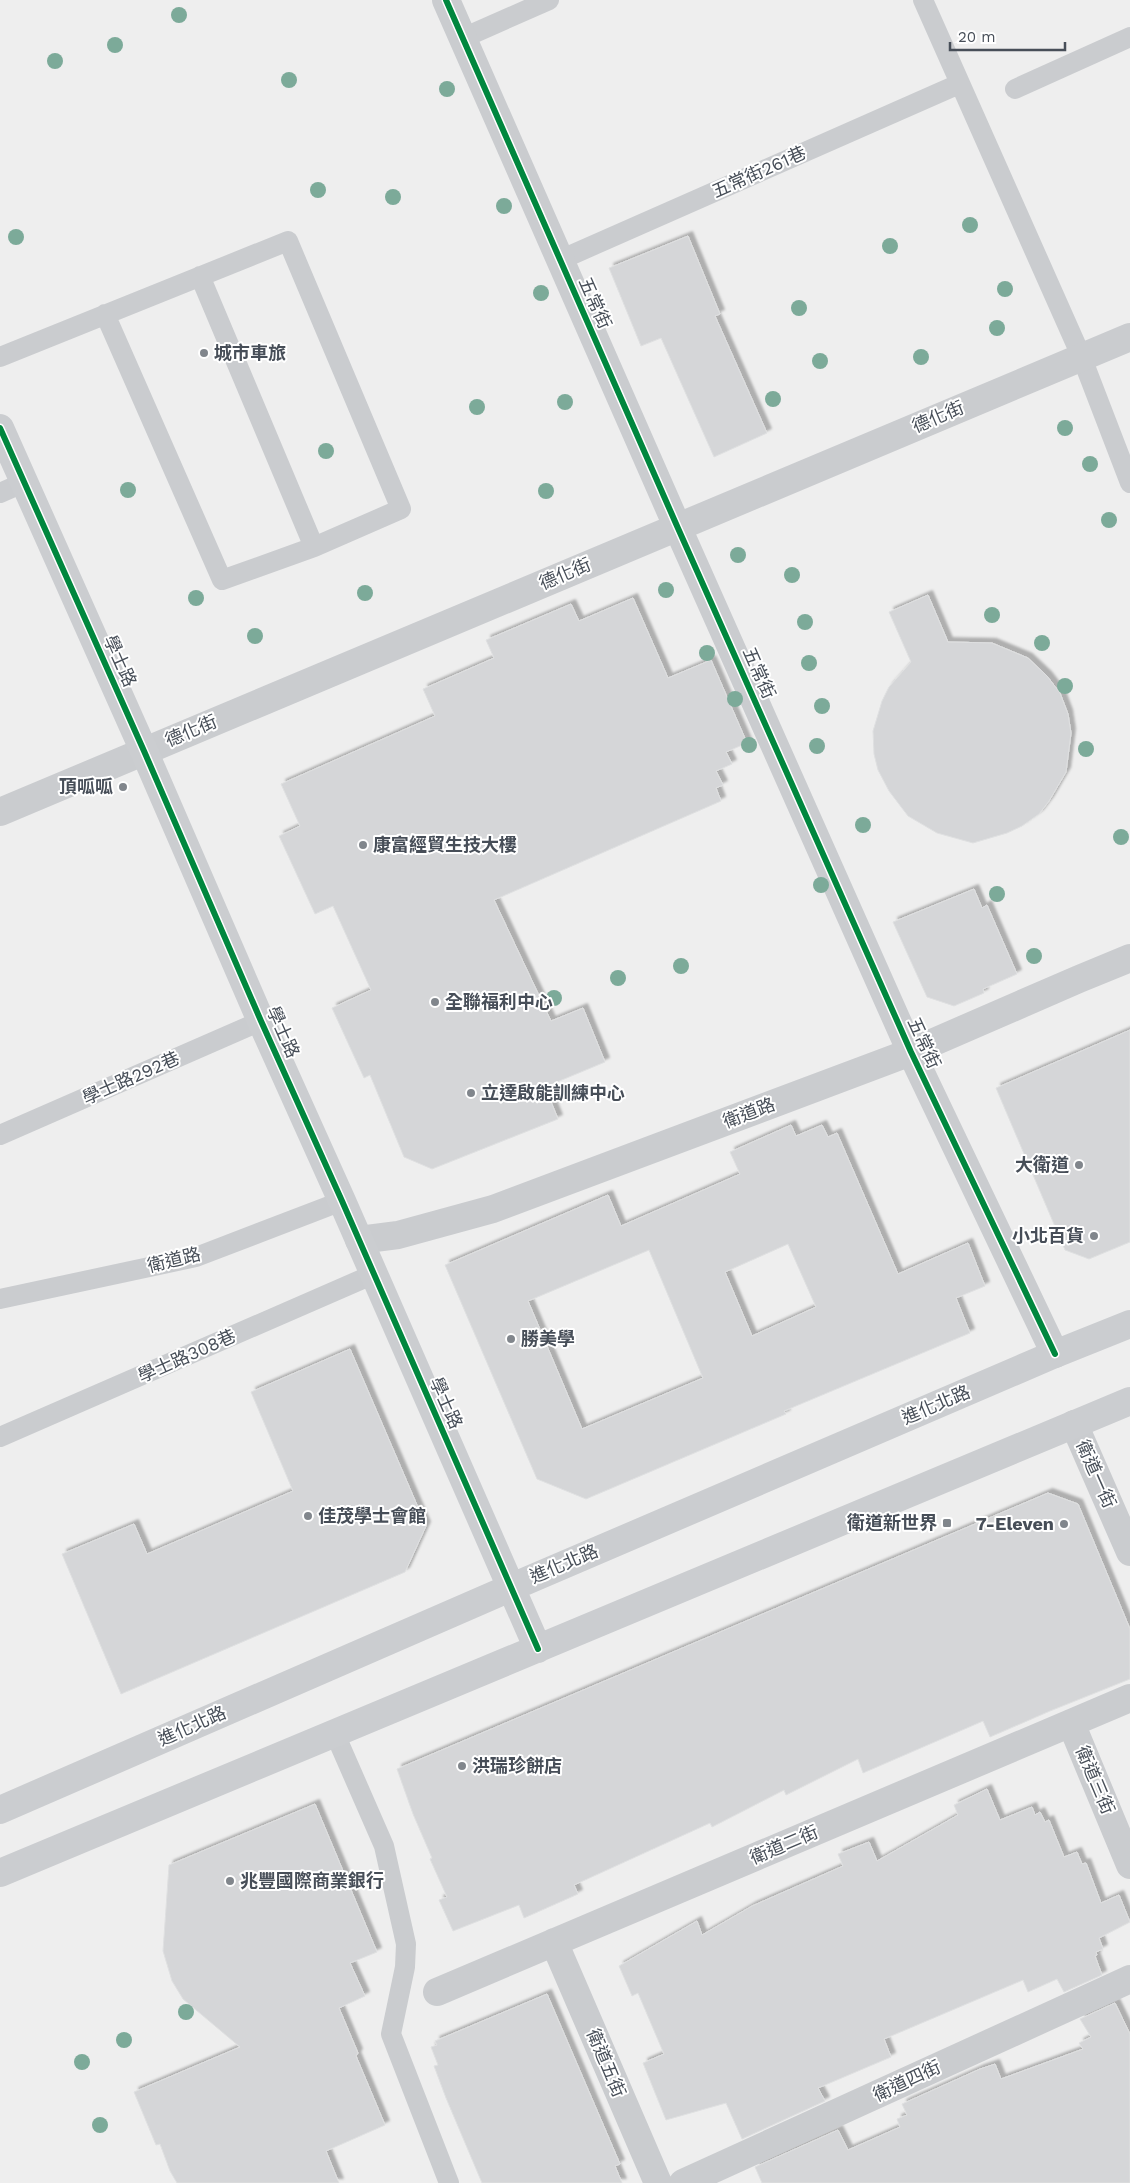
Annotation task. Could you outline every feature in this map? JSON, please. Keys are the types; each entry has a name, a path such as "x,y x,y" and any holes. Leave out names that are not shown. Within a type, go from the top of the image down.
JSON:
{"main road":[{"name":"學士路","path":"0,428 144,751 538,1649"},
{"name":"進化北路","path":"0,1810 1054,1354 1130,1324"},
{"path":"0,1873 1130,1401"}],"street":[{"name":"五常街","path":"446,0 677,526 912,1052 1054,1354"},
{"name":"德化街","path":"0,812 1130,337"},
{"name":"衛道路","path":"359,1240 398,1235 493,1209 912,1052 1079,978 1130,958"},
{"name":"衛道一街","path":"1074,1424 1130,1552"},
{"name":"衛道二街","path":"437,1992 1130,1698"},
{"name":"衛道三街","path":"1071,1723 1130,1864"},
{"name":"衛道五街","path":"554,1942 658,2183"},
{"name":"衛道四街","path":"683,2183 1130,1978"}],"lane":[{"path":"463,38 549,0"},
{"path":"923,0 1082,358 1130,483"},
{"path":"1015,89 1130,37"},
{"name":"五常街261巷","path":"560,260 959,84"},
{"path":"0,357 105,314 288,241 401,509 314,547 222,580 105,314"},
{"path":"200,276 314,547"},
{"path":"0,493 25,482"},
{"name":"學士路292巷","path":"0,1135 261,1021"},
{"name":"衛道路","path":"0,1299 196,1257 342,1201"},
{"name":"學士路308巷","path":"0,1438 374,1274"},
{"path":"335,1734 384,1846 406,1944 405,1967 391,2034 449,2183"}],"building":[{"path":"688,236 720,314 715,316 767,433 714,457 661,338 641,346 609,268"},
{"path":"928,595 948,642 992,643 1028,658 1047,676 1060,693 1068,714 1071,733 1066,772 1049,801 1039,814 1022,826 1007,833 973,843 937,833 908,816 889,791 878,770 874,754 873,731 882,701 889,687 911,662 889,612"},
{"path":"633,598 668,678 711,660 747,743 726,752 732,764 716,771 723,785 716,788 721,801 494,900 551,1021 583,1008 605,1062 545,1087 558,1119 432,1169 404,1157 370,1075 364,1078 332,1008 371,990 333,906 315,914 279,836 300,826 281,784 435,716 423,689 494,658 486,640 571,604 579,621"},
{"path":"974,889 982,908 987,905 1017,974 983,989 984,993 954,1006 927,997 893,922"},
{"name":"大衛道","path":"1130,1030 1130,1242 1089,1259 1065,1250 996,1088"},
{"path":"791,1125 796,1136 822,1125 828,1137 837,1133 898,1274 968,1243 985,1286 956,1298 970,1333 784,1411 786,1414 586,1499 537,1479 445,1265 608,1195 621,1226 740,1174 730,1152","holes":["788,1244 816,1307 752,1336 725,1272","649,1250 703,1378 582,1429 528,1301"]},
{"name":"佳茂學士會館","path":"350,1349 426,1526 405,1572 121,1694 62,1554 134,1524 147,1554 293,1491 251,1392"},
{"path":"1048,1493 1078,1504 1130,1629 1130,1679 990,1737 983,1721 863,1773 858,1759 786,1795 784,1790 712,1827 710,1823 574,1885 578,1894 524,1918 519,1905 453,1931 439,1900 447,1897 430,1859 432,1858 413,1814 397,1769"},
{"path":"987,1789 1000,1820 1032,1807 1035,1815 1040,1812 1045,1822 1049,1820 1064,1857 1077,1852 1082,1864 1086,1863 1101,1903 1119,1895 1130,1922 1099,1938 1103,1949 1096,1952 1097,1955 1095,1956 1102,1975 1064,1992 1057,1979 1028,1992 1023,1980 884,2039 891,2057 818,2088 825,2101 742,2139 726,2103 666,2120 643,2063 664,2054 638,1993 632,1996 619,1966 697,1921 702,1935 752,1906 843,1866 838,1854 869,1842 877,1861 958,1815 954,1805"},
{"path":"315,1804 377,1952 350,1963 365,1996 339,2008 358,2053 356,2056 385,2125 326,2151 339,2183 177,2183 170,2171 160,2144 156,2145 134,2092 240,2047 183,1999 172,1981 163,1951 169,1865"},
{"path":"547,1994 620,2164 615,2166 622,2183 482,2183 446,2098 434,2066 438,2065 431,2047 437,2045 435,2041"},
{"path":"1115,2003 1130,2034 1130,2183 762,2183 755,2167 838,2130 848,2150 900,2127 897,2119 907,2115 902,2104 980,2069 995,2064 1001,2079 1083,2049 1079,2043 1091,2037 1080,2019"}],"cycle path":[{"path":"446,0 911,1052 1055,1354"},
{"path":"0,428 144,751 538,1649"}],"place":[{"name":"城市車旅","path":"204,353"},
{"name":"頂呱呱","path":"123,787"},
{"name":"康富經貿生技大樓","path":"363,845"},
{"name":"全聯福利中心","path":"435,1002"},
{"name":"立達啟能訓練中心","path":"471,1093"},
{"name":"大衛道","path":"1079,1165"},
{"name":"小北百貨","path":"1094,1236"},
{"name":"勝美學","path":"511,1339"},
{"name":"佳茂學士會館","path":"308,1516"},
{"name":"衛道新世界","path":"947,1523"},
{"name":"7-Eleven","path":"1064,1524"},
{"name":"洪瑞珍餅店","path":"462,1766"},
{"name":"兆豐國際商業銀行","path":"230,1881"}]}
